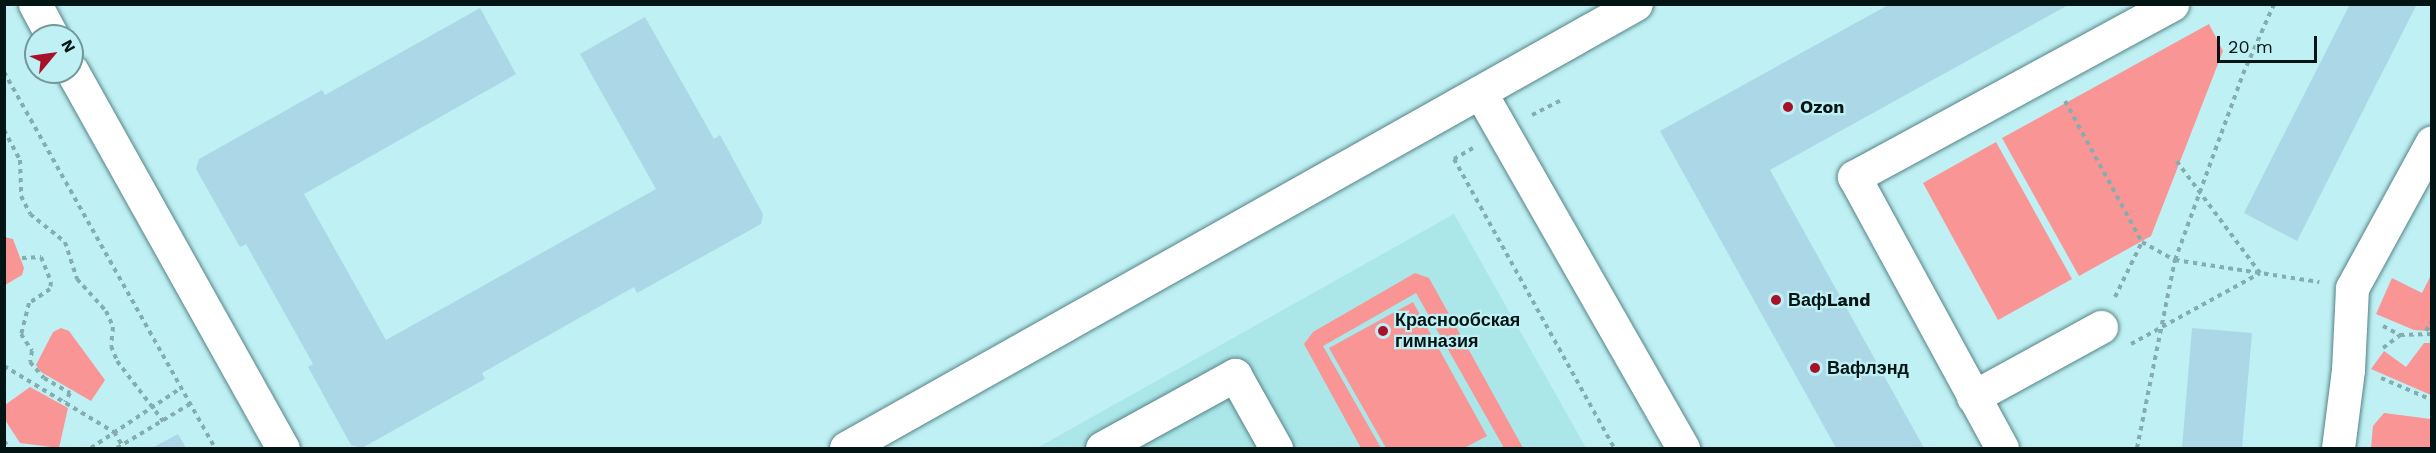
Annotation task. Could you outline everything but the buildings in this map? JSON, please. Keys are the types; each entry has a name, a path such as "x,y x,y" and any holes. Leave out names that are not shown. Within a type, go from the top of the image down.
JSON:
{"street":[{"path":"35,4 46,24"},
{"path":"846,448 1636,4"},
{"path":"2002,448 1854,177 2172,4"},
{"path":"79,84 283,448"},
{"path":"1480,92 1683,448"},
{"path":"2338,448 2356,371 2352,288 2432,142"},
{"path":"1973,397 2101,327"},
{"path":"1102,448 1235,375 1276,448"}],"path":[{"path":"2137,448 2175,260 2243,74 2274,4"},
{"path":"2049,71 2142,242 2175,260 2352,288"},
{"path":"4,72 215,448"},
{"path":"1561,100 1454,159 1614,448"},
{"path":"4,130 20,160 21,196 30,214 65,242 77,279 110,319 113,327 111,346 117,361 163,421"},
{"path":"2175,159 2260,273"},
{"path":"2142,242 2101,327 2115,352 2260,273"},
{"path":"22,258 41,258 51,282 50,289 29,303 21,334 32,351 30,362 37,370 70,393 65,402"},
{"path":"2426,331 2432,321"},
{"path":"2432,334 2395,336 2356,371 2432,400"},
{"path":"4,366 114,432 122,445"},
{"path":"91,448 181,388"},
{"path":"117,448 190,404"},
{"path":"5,441 9,448"}],"shaded area":[{"path":"2209,24 2223,51 2151,236 2079,276 2002,138"},
{"path":"1996,142 2072,279 1998,320 1923,183"},
{"name":"Краснообская гимназия","path":"1454,214 1586,448 1037,448"},
{"path":"4,237 13,239 24,268 22,275 5,285"},
{"path":"1415,273 1429,278 1523,448 1504,448 1416,293 1323,346 1381,448 1361,448 1304,344 1313,332"},
{"path":"2431,275 2431,331 2414,330 2376,314 2392,278 2422,293"},
{"path":"1413,302 1487,436 1464,448 1386,448 1329,348"},
{"path":"61,328 69,331 105,380 91,401 41,372 36,365 53,332"},
{"path":"2424,343 2431,343 2431,395 2371,369 2384,351 2406,367"},
{"path":"30,387 68,408 59,448 20,443 5,420 5,405"},
{"path":"2384,413 2431,419 2431,448 2371,448 2373,426"}],"place":[{"name":"Ozon","path":"1788,107"},
{"name":"ВафLand","path":"1776,300"},
{"name":"Краснообская гимназия","path":"1383,331"},
{"name":"Вафлэнд","path":"1815,368"}]}
